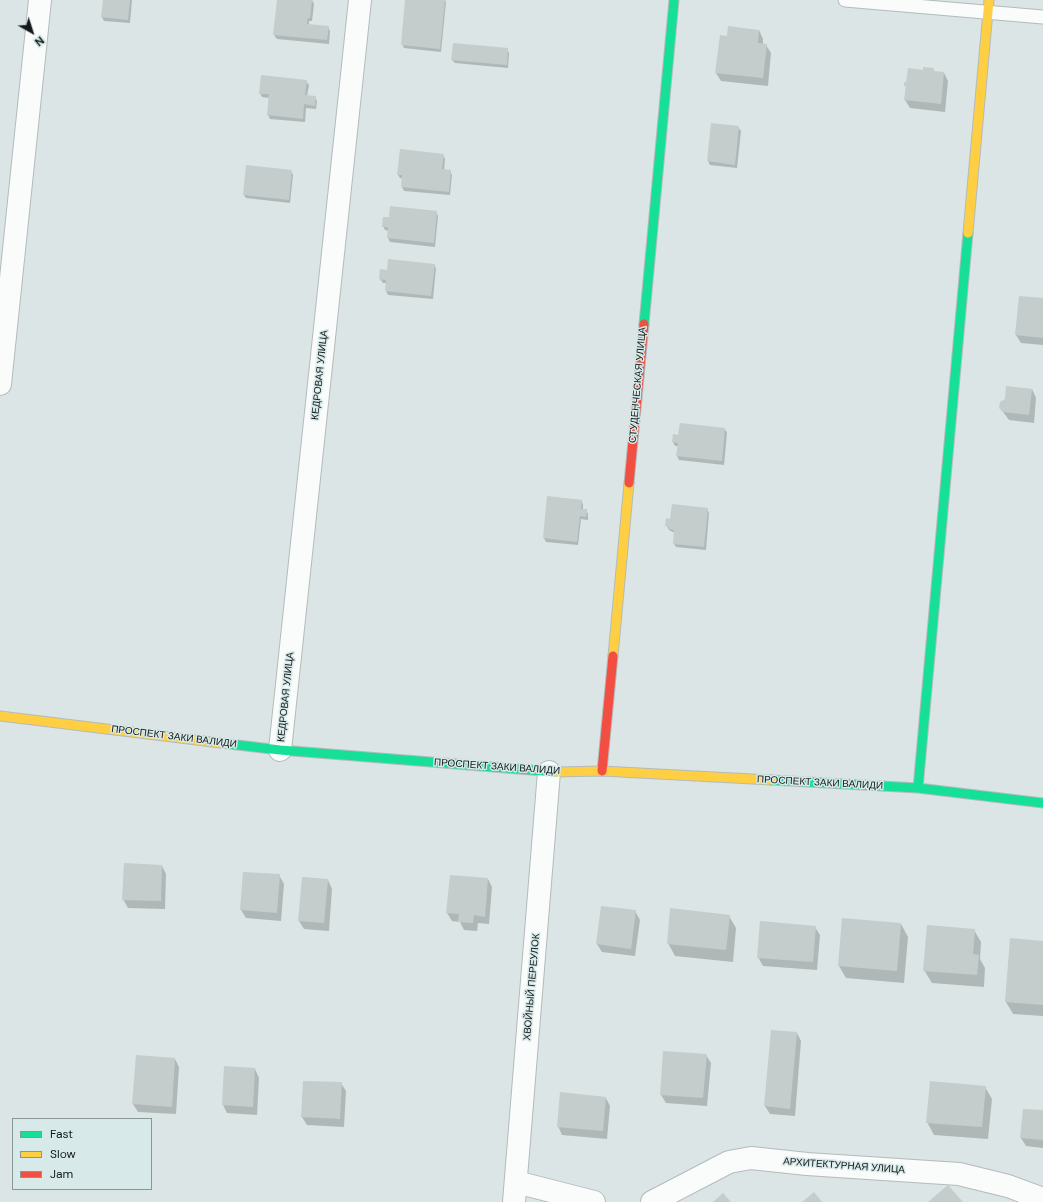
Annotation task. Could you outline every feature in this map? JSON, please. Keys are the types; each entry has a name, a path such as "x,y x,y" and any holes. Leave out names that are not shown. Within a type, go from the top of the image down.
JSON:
{"street":[{"path":"0,384 40,0"},
{"name":"КЕДРОВАЯ УЛИЦА","path":"280,750 360,0"},
{"name":"СТУДЕНЧЕСКАЯ УЛИЦА","path":"602,771 674,0"},
{"path":"918,788 989,6"},
{"name":"ПРОСПЕКТ ЗАКИ ВАЛИДИ","path":"0,716 280,750 549,772 602,771 918,788 1043,804"},
{"name":"ХВОЙНЫЙ ПЕРЕУЛОК","path":"515,1192 549,772"},
{"name":"АРХИТЕКТУРНАЯ УЛИЦА","path":"652,1202 729,1162 751,1158 807,1164 959,1174 1008,1186 1043,1199"},
{"path":"515,1192 594,1202"}],"lane":[{"path":"845,0 989,6 1043,17"}],"building":[{"path":"103,0 130,0 128,20 101,17"},
{"path":"277,0 312,0 310,18 308,18 307,24 329,26 327,40 273,35"},
{"path":"405,0 445,0 440,49 401,45"},
{"path":"728,26 759,30 758,43 767,44 763,78 715,73 720,35 727,36"},
{"path":"453,43 508,48 507,65 451,60"},
{"path":"923,67 934,68 934,71 944,72 941,104 904,100 906,86 904,86 904,82 906,82 908,68 923,70"},
{"path":"261,75 307,80 305,95 316,96 315,106 304,104 303,119 267,115 269,94 259,94"},
{"path":"711,123 739,126 735,165 707,161"},
{"path":"400,149 444,154 442,169 451,170 449,192 401,187 402,175 397,175"},
{"path":"246,165 292,170 289,200 243,195"},
{"path":"390,206 437,211 434,243 387,238 388,227 382,227 383,217 389,217"},
{"path":"388,259 435,264 431,296 385,291 386,280 379,279 380,269 387,270"},
{"path":"1019,296 1043,298 1043,338 1015,335"},
{"path":"1006,386 1032,389 1029,415 1003,412 999,408 1000,402 1005,399"},
{"path":"680,423 725,428 722,461 676,456 678,443 672,442 673,434 678,435"},
{"path":"547,496 582,500 581,509 587,509 586,517 580,516 577,542 543,538"},
{"path":"672,504 708,508 704,547 673,544 674,530 665,526 666,518 670,519"},
{"path":"124,863 162,865 161,901 122,900"},
{"path":"243,872 280,874 277,913 240,910"},
{"path":"450,875 488,878 485,917 474,915 473,923 458,922 459,914 446,913"},
{"path":"302,877 328,879 324,923 298,921"},
{"path":"601,906 636,910 631,949 596,944"},
{"path":"670,908 730,915 726,950 667,944"},
{"path":"842,918 901,923 897,971 838,966"},
{"path":"760,921 816,926 813,962 757,958"},
{"path":"927,925 975,929 973,954 979,955 977,975 923,971"},
{"path":"1010,938 1043,941 1043,1005 1005,1002"},
{"path":"771,1030 797,1032 790,1109 764,1106"},
{"path":"663,1051 707,1054 703,1098 660,1095"},
{"path":"136,1055 175,1058 172,1107 132,1104"},
{"path":"224,1066 255,1068 253,1107 222,1105"},
{"path":"303,1081 342,1082 340,1119 301,1117"},
{"path":"930,1081 986,1086 982,1127 926,1123"},
{"path":"560,1092 606,1097 603,1131 557,1127"},
{"path":"1023,1109 1043,1110 1043,1140 1020,1138"},
{"path":"948,1185 963,1202 928,1202"},
{"path":"814,1192 822,1202 802,1202"},
{"path":"723,1193 731,1202 713,1202"}],"traffic: fast":[{"path":"644,324 674,0"},
{"path":"918,788 968,233"},
{"path":"229,744 280,750 556,772"},
{"path":"771,780 918,788 1043,803"}],"traffic: slow":[{"path":"968,233 989,0"},
{"path":"613,656 629,483"},
{"path":"0,716 229,744"},
{"path":"556,772 602,771 771,780"}],"traffic: jam":[{"path":"629,483 644,324"},
{"path":"602,771 613,656"}]}
